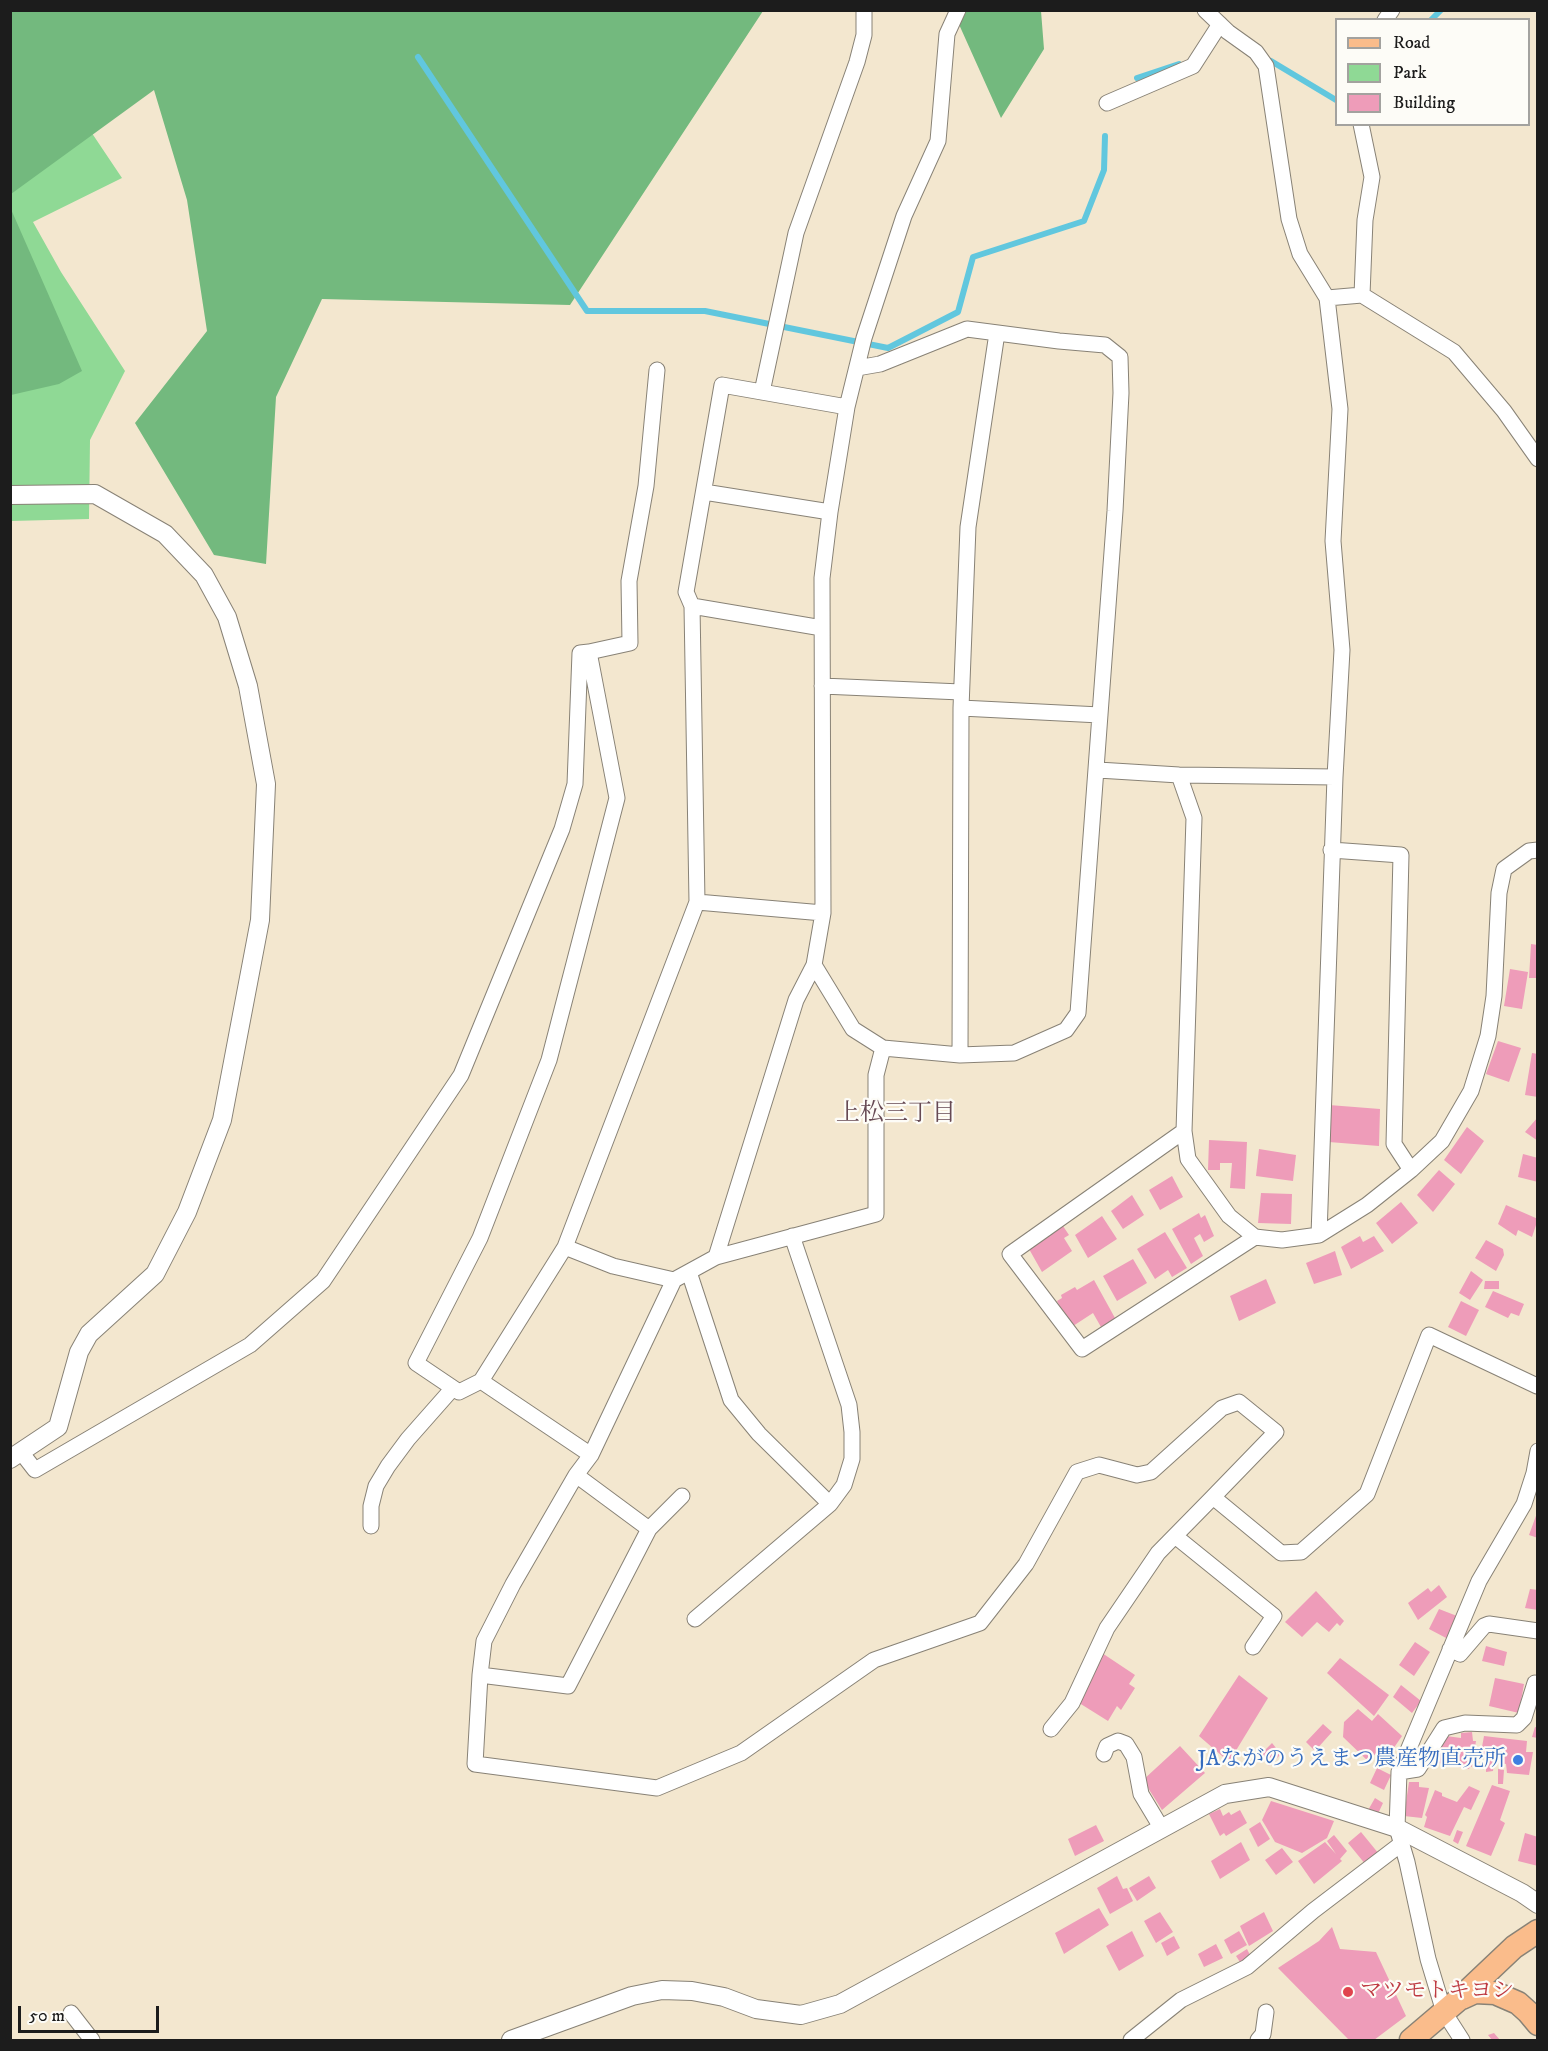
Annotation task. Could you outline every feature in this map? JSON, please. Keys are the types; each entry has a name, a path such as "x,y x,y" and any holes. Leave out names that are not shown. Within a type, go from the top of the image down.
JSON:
{"main road":[{"path":"1411,2040 1514,1947 1538,1931"},
{"path":"1451,2006 1475,1992 1495,1993 1518,2003 1538,2024"}],"street":[{"path":"762,392 796,233 857,62 864,35 864,10"},
{"path":"716,1257 796,1000 814,965 823,913 822,578 830,512 847,407 864,338 904,216 938,141 947,34 958,10"},
{"path":"1205,10 1256,52 1266,66 1289,219 1300,254 1327,298 1340,410 1333,541 1342,650 1331,850 1319,1235"},
{"path":"1107,103 1194,66 1220,24"},
{"path":"1361,126 1372,177 1365,220 1362,296"},
{"path":"1327,298 1362,296 1454,352 1504,411 1538,459"},
{"path":"814,965 854,1029 883,1048 960,1055 1014,1053 1066,1030 1078,1013 1083,923 1098,770 1115,511 1121,393 1120,357 1105,345 967,329 880,364 857,368"},
{"path":"960,1055 961,708 968,527 997,333"},
{"path":"10,495 95,494 165,534 204,575 227,617 248,686 266,784 260,920 222,1120 187,1212 155,1274 89,1334 78,1352 58,1427 16,1455 35,1470 250,1345 323,1281 461,1075 562,829 575,784 580,653 630,643 628,581 646,486 657,370"},
{"path":"589,652 617,798 549,1060 480,1238 416,1363 459,1392 481,1381 565,1247 697,902 692,606 686,592 722,385 847,407"},
{"path":"704,492 830,512"},
{"path":"692,606 822,628"},
{"path":"822,686 962,692"},
{"path":"961,708 1100,715"},
{"path":"1098,770 1179,775 1335,777"},
{"path":"1179,775 1194,818 1184,1131 1188,1159 1229,1216 1255,1237 1281,1240 1319,1235 1367,1205 1411,1170 1442,1141 1470,1091 1488,1036 1494,996 1499,893 1504,869 1529,851 1538,850"},
{"path":"1331,850 1401,855 1394,1144 1411,1170"},
{"path":"697,902 823,913"},
{"path":"883,1048 876,1075 876,1214 716,1257 674,1280 591,1455 576,1475 513,1584 484,1641 475,1764 657,1788 741,1753 874,1659 980,1623 1026,1564 1077,1472 1099,1465 1137,1475 1151,1472 1222,1408 1239,1402 1276,1432 1158,1553 1107,1628 1072,1703 1051,1729"},
{"path":"1184,1131 1010,1254 1082,1349 1255,1237"},
{"path":"695,1619 830,1504 844,1485 852,1459 849,1405 792,1236"},
{"path":"565,1247 613,1266 674,1280"},
{"path":"689,1272 731,1400 759,1434 830,1504"},
{"path":"1213,1497 1281,1553 1301,1552 1367,1494 1428,1335 1537,1387 1538,1376"},
{"path":"481,1381 591,1455"},
{"path":"372,1526 371,1506 376,1486 408,1439 453,1388"},
{"path":"1462,2040 1451,2006 1428,1959 1399,1836 1399,1772 1479,1581 1524,1504 1538,1451"},
{"path":"576,1475 649,1529"},
{"path":"480,1675 568,1686 649,1529 682,1496"},
{"path":"1174,1536 1274,1617 1253,1647"},
{"path":"1450,1649 1460,1654 1484,1626 1489,1624 1538,1631"},
{"path":"1399,1772 1418,1768 1444,1728 1465,1723 1517,1725 1524,1718 1535,1683 1538,1684"},
{"path":"1104,1754 1107,1746 1118,1741 1126,1744 1134,1756 1141,1794 1162,1829"},
{"path":"511,2040 632,1996 662,1990 692,1991 724,1997 756,2009 801,2015 840,2004 1225,1794 1269,1787 1399,1836 1522,1893 1538,1904"},
{"path":"1131,2040 1181,2000 1247,1967 1399,1836"},
{"path":"1258,2040 1263,2034 1266,2012"},
{"path":"71,2013 92,2040"}],"green space":[{"path":"11,10 763,11 570,305 322,299 276,397 266,564 214,555 135,423 207,331 187,200 154,90 11,194"},
{"path":"10,11 122,178 33,222 61,272 125,371 90,440 89,519 11,521"},
{"path":"953,11 1041,11 1044,49 1001,118"},
{"path":"10,207 82,371 59,384 11,395"}],"building":[{"path":"1531,944 1538,945 1538,978 1529,978"},
{"path":"1510,969 1528,972 1522,1009 1504,1006"},
{"path":"1498,1041 1521,1048 1509,1082 1486,1074"},
{"path":"1532,1053 1538,1054 1538,1097 1525,1095"},
{"path":"1329,1105 1380,1109 1379,1146 1329,1142"},
{"path":"1538,1117 1538,1141 1525,1132"},
{"path":"1467,1127 1484,1141 1461,1174 1444,1160"},
{"path":"1209,1140 1247,1142 1245,1189 1230,1188 1232,1163 1220,1163 1220,1170 1208,1170"},
{"path":"1259,1149 1296,1155 1293,1181 1256,1176"},
{"path":"1523,1154 1538,1158 1538,1182 1518,1177"},
{"path":"1439,1170 1455,1184 1433,1212 1417,1195"},
{"path":"1172,1176 1183,1197 1160,1210 1149,1190"},
{"path":"1261,1193 1292,1194 1291,1224 1258,1223"},
{"path":"1132,1195 1144,1215 1123,1229 1111,1211"},
{"path":"1401,1202 1418,1223 1392,1244 1376,1223"},
{"path":"1506,1205 1538,1219 1532,1237 1518,1230 1516,1236 1498,1224"},
{"path":"1199,1213 1201,1218 1205,1215 1214,1236 1204,1242 1200,1234 1194,1238 1203,1256 1191,1264 1172,1229"},
{"path":"1102,1216 1117,1239 1088,1258 1075,1235"},
{"path":"1063,1226 1069,1235 1064,1238 1072,1251 1042,1272 1029,1249"},
{"path":"1165,1232 1187,1268 1172,1277 1168,1270 1155,1279 1137,1249"},
{"path":"1360,1236 1363,1242 1374,1236 1384,1251 1351,1269 1341,1247"},
{"path":"1486,1240 1503,1249 1504,1255 1496,1271 1475,1258"},
{"path":"1335,1251 1342,1275 1314,1284 1306,1263"},
{"path":"1133,1259 1147,1283 1117,1301 1103,1276"},
{"path":"1471,1271 1483,1280 1470,1300 1459,1293"},
{"path":"1266,1279 1276,1303 1239,1321 1230,1296"},
{"path":"1094,1280 1115,1318 1101,1327 1093,1313 1070,1328 1057,1301 1062,1298 1061,1295 1075,1287 1077,1290"},
{"path":"1485,1281 1499,1281 1499,1289 1484,1289"},
{"path":"1493,1291 1524,1304 1519,1316 1511,1313 1508,1318 1485,1307"},
{"path":"1461,1301 1479,1310 1466,1336 1448,1327"},
{"path":"1538,1513 1538,1538 1529,1535"},
{"path":"1439,1585 1447,1597 1418,1620 1408,1603 1428,1588 1431,1592"},
{"path":"1530,1589 1538,1590 1538,1610 1525,1608"},
{"path":"1316,1591 1344,1621 1340,1626 1337,1623 1329,1632 1317,1622 1302,1637 1285,1622"},
{"path":"1439,1609 1457,1616 1448,1639 1429,1629"},
{"path":"1415,1642 1430,1652 1414,1676 1399,1665"},
{"path":"1486,1646 1507,1652 1504,1666 1482,1661"},
{"path":"1102,1653 1135,1675 1129,1684 1135,1688 1121,1710 1117,1706 1108,1721 1076,1701"},
{"path":"1340,1658 1389,1695 1374,1716 1327,1673"},
{"path":"1239,1675 1268,1698 1229,1762 1199,1736"},
{"path":"1495,1678 1524,1684 1519,1713 1489,1706"},
{"path":"1401,1685 1421,1701 1412,1713 1393,1697"},
{"path":"1358,1709 1372,1721 1378,1714 1402,1736 1391,1752 1382,1745 1369,1762 1343,1737 1344,1722"},
{"path":"1323,1724 1332,1732 1315,1751 1306,1742"},
{"path":"1535,1727 1538,1728 1538,1738 1532,1737"},
{"path":"1472,1732 1473,1741 1476,1741 1472,1767 1470,1766 1469,1769 1438,1763 1442,1741 1446,1741 1446,1736 1461,1738 1461,1733"},
{"path":"1484,1736 1527,1741 1526,1752 1533,1752 1529,1775 1507,1773 1506,1764 1494,1762 1493,1771 1486,1772 1486,1758 1480,1758"},
{"path":"1272,1743 1281,1754 1269,1766 1261,1754"},
{"path":"1180,1746 1205,1773 1162,1810 1143,1780"},
{"path":"1377,1768 1391,1775 1384,1790 1370,1783"},
{"path":"1498,1769 1504,1770 1503,1784 1498,1784"},
{"path":"1409,1782 1419,1782 1419,1787 1429,1788 1422,1818 1404,1816"},
{"path":"1492,1785 1510,1791 1500,1820 1505,1823 1491,1856 1466,1846"},
{"path":"1469,1786 1480,1791 1471,1810 1464,1807 1450,1836 1424,1827 1427,1817 1425,1815 1435,1790 1442,1793 1442,1796 1457,1802"},
{"path":"1375,1798 1383,1803 1376,1818 1367,1812"},
{"path":"1271,1801 1334,1821 1327,1838 1302,1853 1275,1842 1262,1820"},
{"path":"1220,1809 1223,1816 1240,1810 1247,1823 1226,1836 1224,1833 1220,1836 1209,1814"},
{"path":"1260,1822 1270,1839 1258,1847 1249,1829"},
{"path":"1096,1825 1104,1841 1075,1856 1068,1839"},
{"path":"1457,1830 1463,1832 1458,1844 1453,1841"},
{"path":"1361,1832 1379,1854 1366,1865 1348,1843"},
{"path":"1525,1833 1538,1837 1538,1866 1518,1861"},
{"path":"1334,1835 1347,1851 1340,1859 1342,1861 1314,1884 1298,1861 1325,1842 1336,1854 1327,1841"},
{"path":"1241,1842 1250,1860 1220,1879 1211,1861"},
{"path":"1282,1848 1293,1862 1276,1875 1265,1860"},
{"path":"1117,1876 1123,1889 1127,1888 1133,1901 1110,1914 1097,1888"},
{"path":"1149,1876 1156,1888 1137,1901 1129,1888"},
{"path":"1099,1908 1109,1925 1064,1954 1055,1933"},
{"path":"1160,1912 1173,1932 1156,1943 1144,1921"},
{"path":"1264,1912 1273,1931 1249,1946 1240,1926"},
{"name":"マツモトキヨシ","path":"1332,1927 1340,1949 1376,1952 1406,2016 1374,2040 1349,2040 1278,1968 1319,1941"},
{"path":"1132,1931 1144,1956 1119,1971 1106,1946"},
{"path":"1239,1931 1247,1945 1231,1954 1224,1940"},
{"path":"1174,1936 1180,1948 1167,1956 1161,1943"},
{"path":"1216,1944 1223,1958 1204,1967 1198,1954"},
{"path":"1247,1949 1252,1959 1242,1965 1236,1956"},
{"path":"1494,2033 1500,2040 1492,2040 1488,2035"}],"waterway":[{"path":"1433,18 1441,10"},
{"path":"418,57 587,311 705,311 888,348 958,312 973,257 1084,221 1104,170 1105,136"},
{"path":"1271,61 1335,99"},
{"path":"1137,78 1179,64"}],"place":[{"name":"JAながのうえまつ農産物直売所","path":"1518,1760"},
{"name":"マツモトキヨシ","path":"1348,1992"}],"district":[{"name":"上松三丁目","path":"896,1115"}]}
